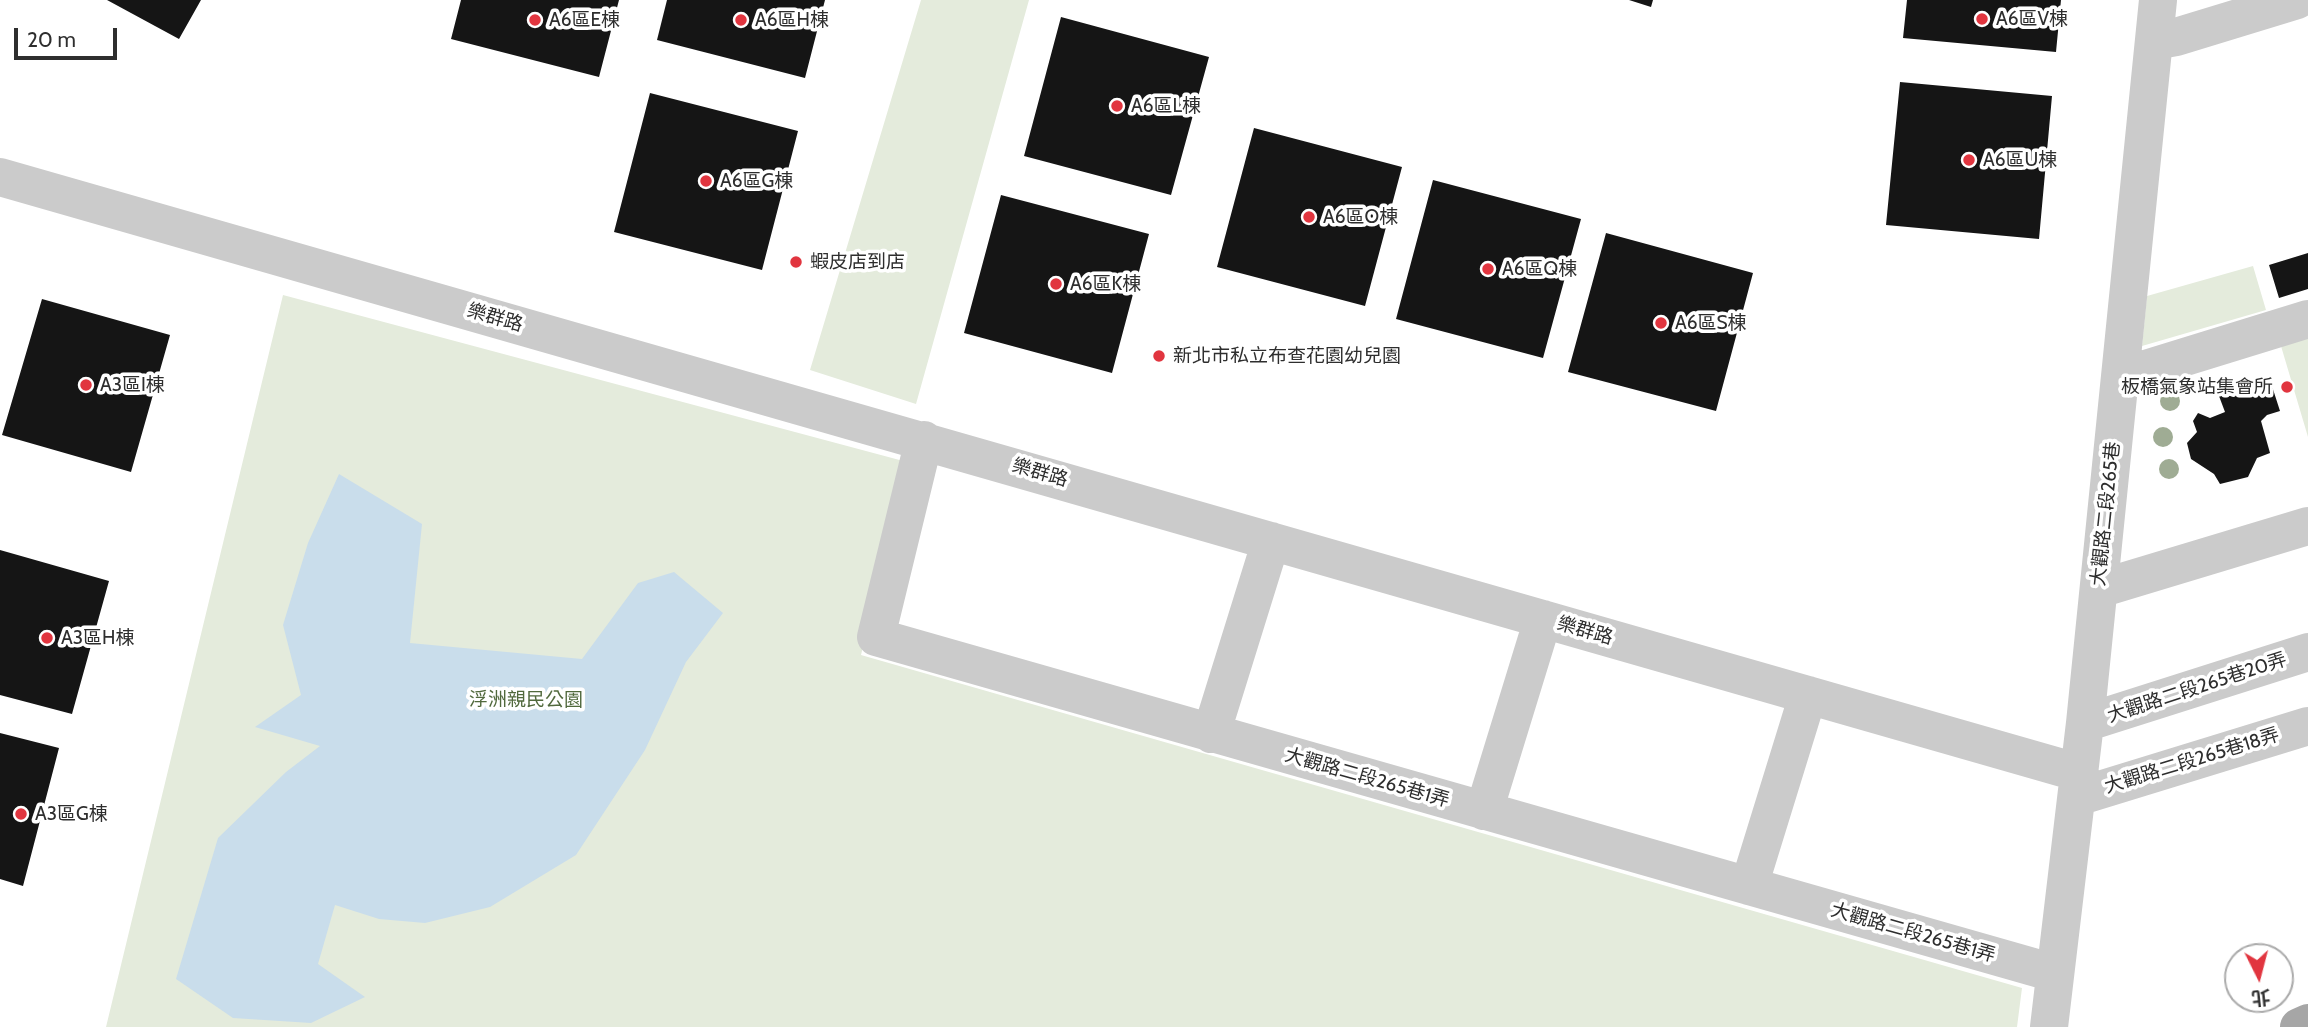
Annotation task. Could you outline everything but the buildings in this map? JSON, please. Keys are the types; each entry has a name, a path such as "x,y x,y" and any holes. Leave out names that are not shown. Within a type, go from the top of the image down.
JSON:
{"main road":[{"path":"2299,1027 2308,1023"}],"street":[{"name":"大觀路二段265巷","path":"2049,1027 2085,723 2158,0"},
{"path":"2154,41 2176,37 2297,0"},
{"name":"樂群路","path":"0,177 1808,695 2078,785"},
{"path":"2120,377 2308,319"},
{"name":"大觀路二段265巷1弄","path":"924,440 876,637 2054,973"},
{"path":"2099,589 2308,526"},
{"path":"1211,734 1271,541"},
{"path":"1484,811 1543,619"},
{"name":"大觀路二段265巷20弄","path":"2085,723 2308,652"},
{"path":"1749,886 1808,695"},
{"name":"大觀路二段265巷18弄","path":"2078,785 2308,726"}],"green space":[{"path":"921,0 1029,0 916,404 810,370"},
{"path":"2253,266 2266,310 2142,346 2147,296"},
{"name":"浮洲親民公園","path":"283,295 907,462 861,655 2022,988 2017,1027 106,1027"},
{"path":"2308,337 2308,437 2281,346"}],"water":[{"path":"339,474 422,524 410,643 582,659 638,583 674,572 723,613 686,662 645,750 576,855 490,907 425,923 379,919 335,905 318,964 365,997 311,1023 233,1018 176,979 218,838 286,772 320,746 255,727 301,695 283,625 308,543"}],"place":[{"name":"A6區V棟","path":"1982,19"},
{"name":"A6區E棟","path":"535,20"},
{"name":"A6區H棟","path":"741,20"},
{"name":"A6區L棟","path":"1117,106"},
{"name":"A6區U棟","path":"1969,160"},
{"name":"A6區G棟","path":"706,181"},
{"name":"A6區O棟","path":"1309,217"},
{"name":"蝦皮店到店","path":"796,262"},
{"name":"A6區Q棟","path":"1488,269"},
{"name":"A6區K棟","path":"1056,284"},
{"name":"A6區S棟","path":"1661,323"},
{"name":"新北市私立布查花園幼兒園","path":"1159,356"},
{"name":"A3區I棟","path":"86,385"},
{"name":"板橋氣象站集會所","path":"2287,387"},
{"name":"A3區H棟","path":"47,638"},
{"name":"A3區G棟","path":"21,814"}]}
